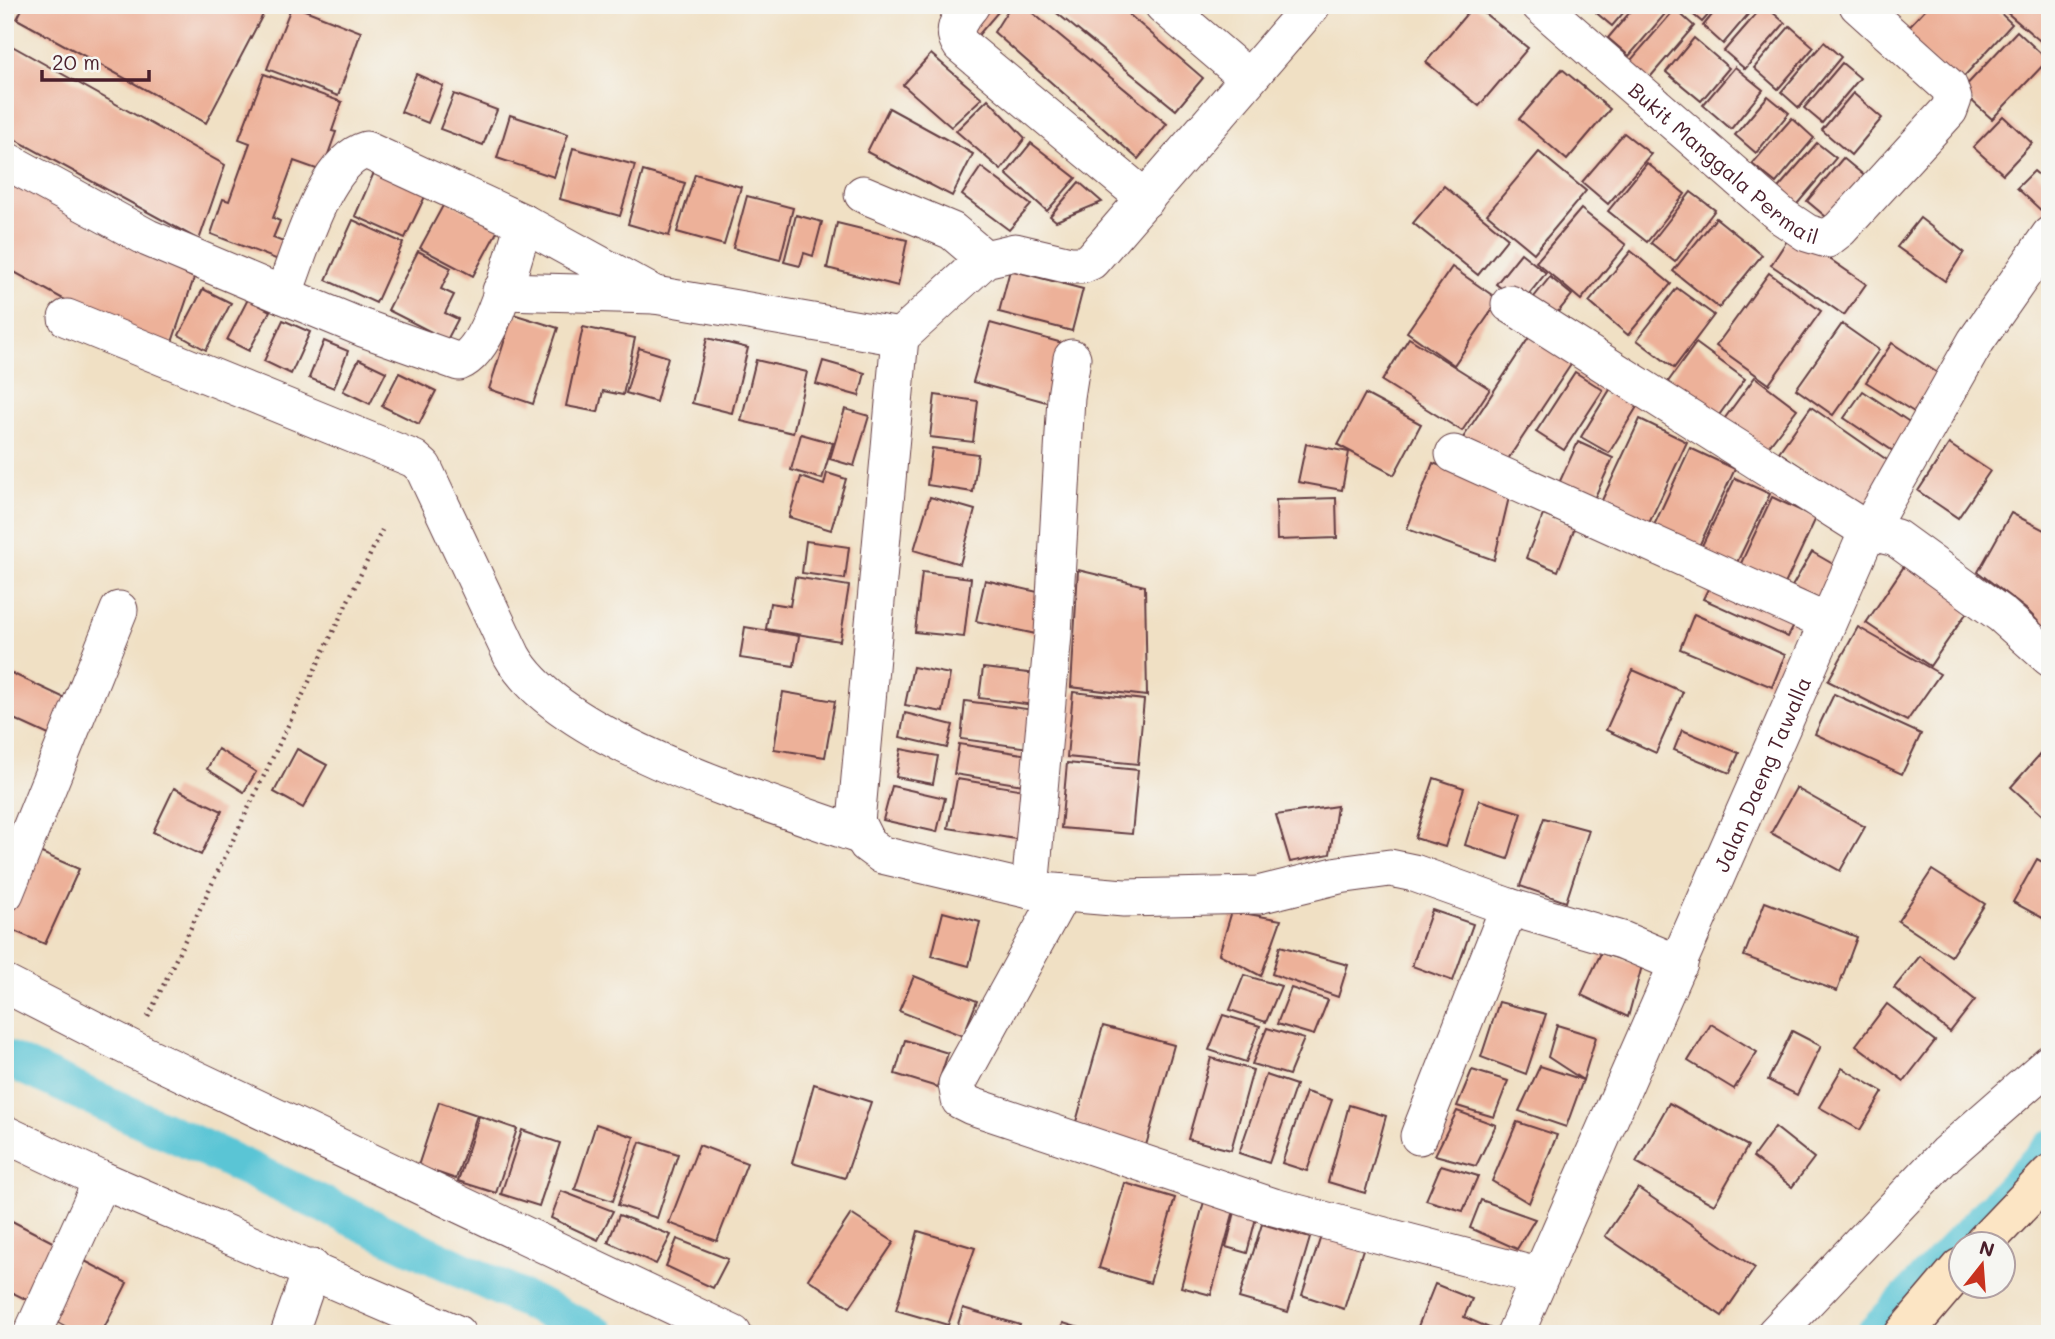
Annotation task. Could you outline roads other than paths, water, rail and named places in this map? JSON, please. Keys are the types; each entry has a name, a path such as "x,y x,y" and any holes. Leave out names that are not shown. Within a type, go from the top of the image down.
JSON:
{"street":[{"path":"971,5 955,29 955,37 961,46 1146,199"},
{"path":"1163,5 1247,77"},
{"path":"1312,5 1247,77 1091,261 1082,265 1025,253 985,259 900,337 859,783 856,822 861,836 873,850 899,861 1046,892 1124,898 1258,895 1339,875 1390,868 1414,873 1509,907 1622,940 1679,964"},
{"name":"Bukit Manggala Permail","path":"1541,5 1783,217 1821,239 1827,239 1840,229 1949,110 1953,99 1949,87 1868,9"},
{"path":"283,295 329,182 345,160 359,152 377,153 524,223 655,295"},
{"path":"5,160 148,238 363,328 459,362 472,356 477,348 501,291 524,223"},
{"path":"863,194 952,231 985,259"},
{"name":"Jalan Daeng Tawalla","path":"1515,1334 1538,1276 1679,964 1868,531 1976,341 2050,235"},
{"path":"501,291 655,295 900,337"},
{"path":"1510,304 1868,531 1896,538 2002,615 2050,657"},
{"path":"68,318 414,459 423,467 522,675 537,690 600,733 675,767 861,836"},
{"path":"1072,358 1066,397 1054,634 1046,892 957,1084 960,1100 1274,1207 1538,1276"},
{"path":"1454,454 1826,622"},
{"path":"5,893 119,610"},
{"path":"1419,1136 1509,907"},
{"path":"5,984 132,1049 733,1334"},
{"path":"1775,1334 1945,1154 2050,1063"},
{"path":"5,1134 102,1180 312,1268 457,1334"},
{"path":"1996,1230 2050,1174"},
{"path":"32,1334 102,1180"},
{"path":"289,1334 312,1268"},
{"path":"1904,1334 1946,1285"}],"waterway":[{"path":"5,1058 204,1148 597,1334"},
{"path":"1874,1334 2050,1149"}]}
